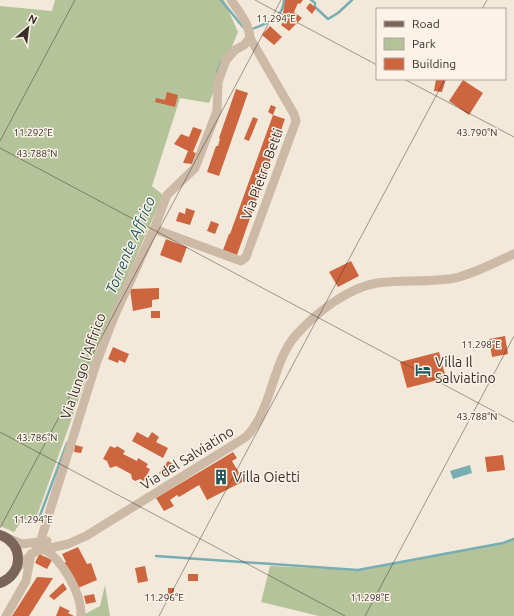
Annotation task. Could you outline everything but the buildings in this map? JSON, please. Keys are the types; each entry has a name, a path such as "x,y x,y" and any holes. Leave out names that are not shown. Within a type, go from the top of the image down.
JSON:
{"main road":[{"path":"0,588 3,581 17,568 18,562 16,548 4,537"}],"street":[{"path":"231,0 245,20 250,31 250,38"},
{"name":"Via lungo l'Affrico","path":"6,616 26,581 38,549 96,364 114,317 154,230 167,195 195,168 217,111 218,82 226,60 235,50 244,45 250,38"},
{"name":"Via Pietro Betti","path":"154,230 241,261 246,258 296,121 294,114 250,38"},
{"name":"Via del Salviatino","path":"38,549 64,545 99,529 246,437 258,419 280,362 292,340 310,321 339,299 362,288 377,283 433,281 457,277 514,254"},
{"path":"4,537 38,549 59,562 79,596 81,616"},
{"path":"17,568 38,549"}],"green space":[{"path":"55,0 224,0 238,32 209,103 180,98 152,186 163,195 100,340 35,521 23,519 14,532 0,526 0,6 52,11"},
{"path":"514,539 514,616 319,616 261,602 270,566 358,570 503,543"},
{"path":"105,585 110,616 84,616 100,606"}],"water":[{"path":"470,465 472,473 453,479 450,471"}],"waterway":[{"name":"Torrente Affrico","path":"221,0 243,27"},
{"path":"250,30 273,20 281,12 284,0"},
{"path":"311,0 315,3 315,7 328,19 338,13 352,0"},
{"name":"Torrente Affrico","path":"217,72 222,60"},
{"name":"Torrente Affrico","path":"38,521 67,443"},
{"path":"156,556 358,570 503,543 514,539"}],"place":[{"name":"Villa Il Salviatino","path":"423,370"},
{"name":"Villa Oietti","path":"221,477"}]}
